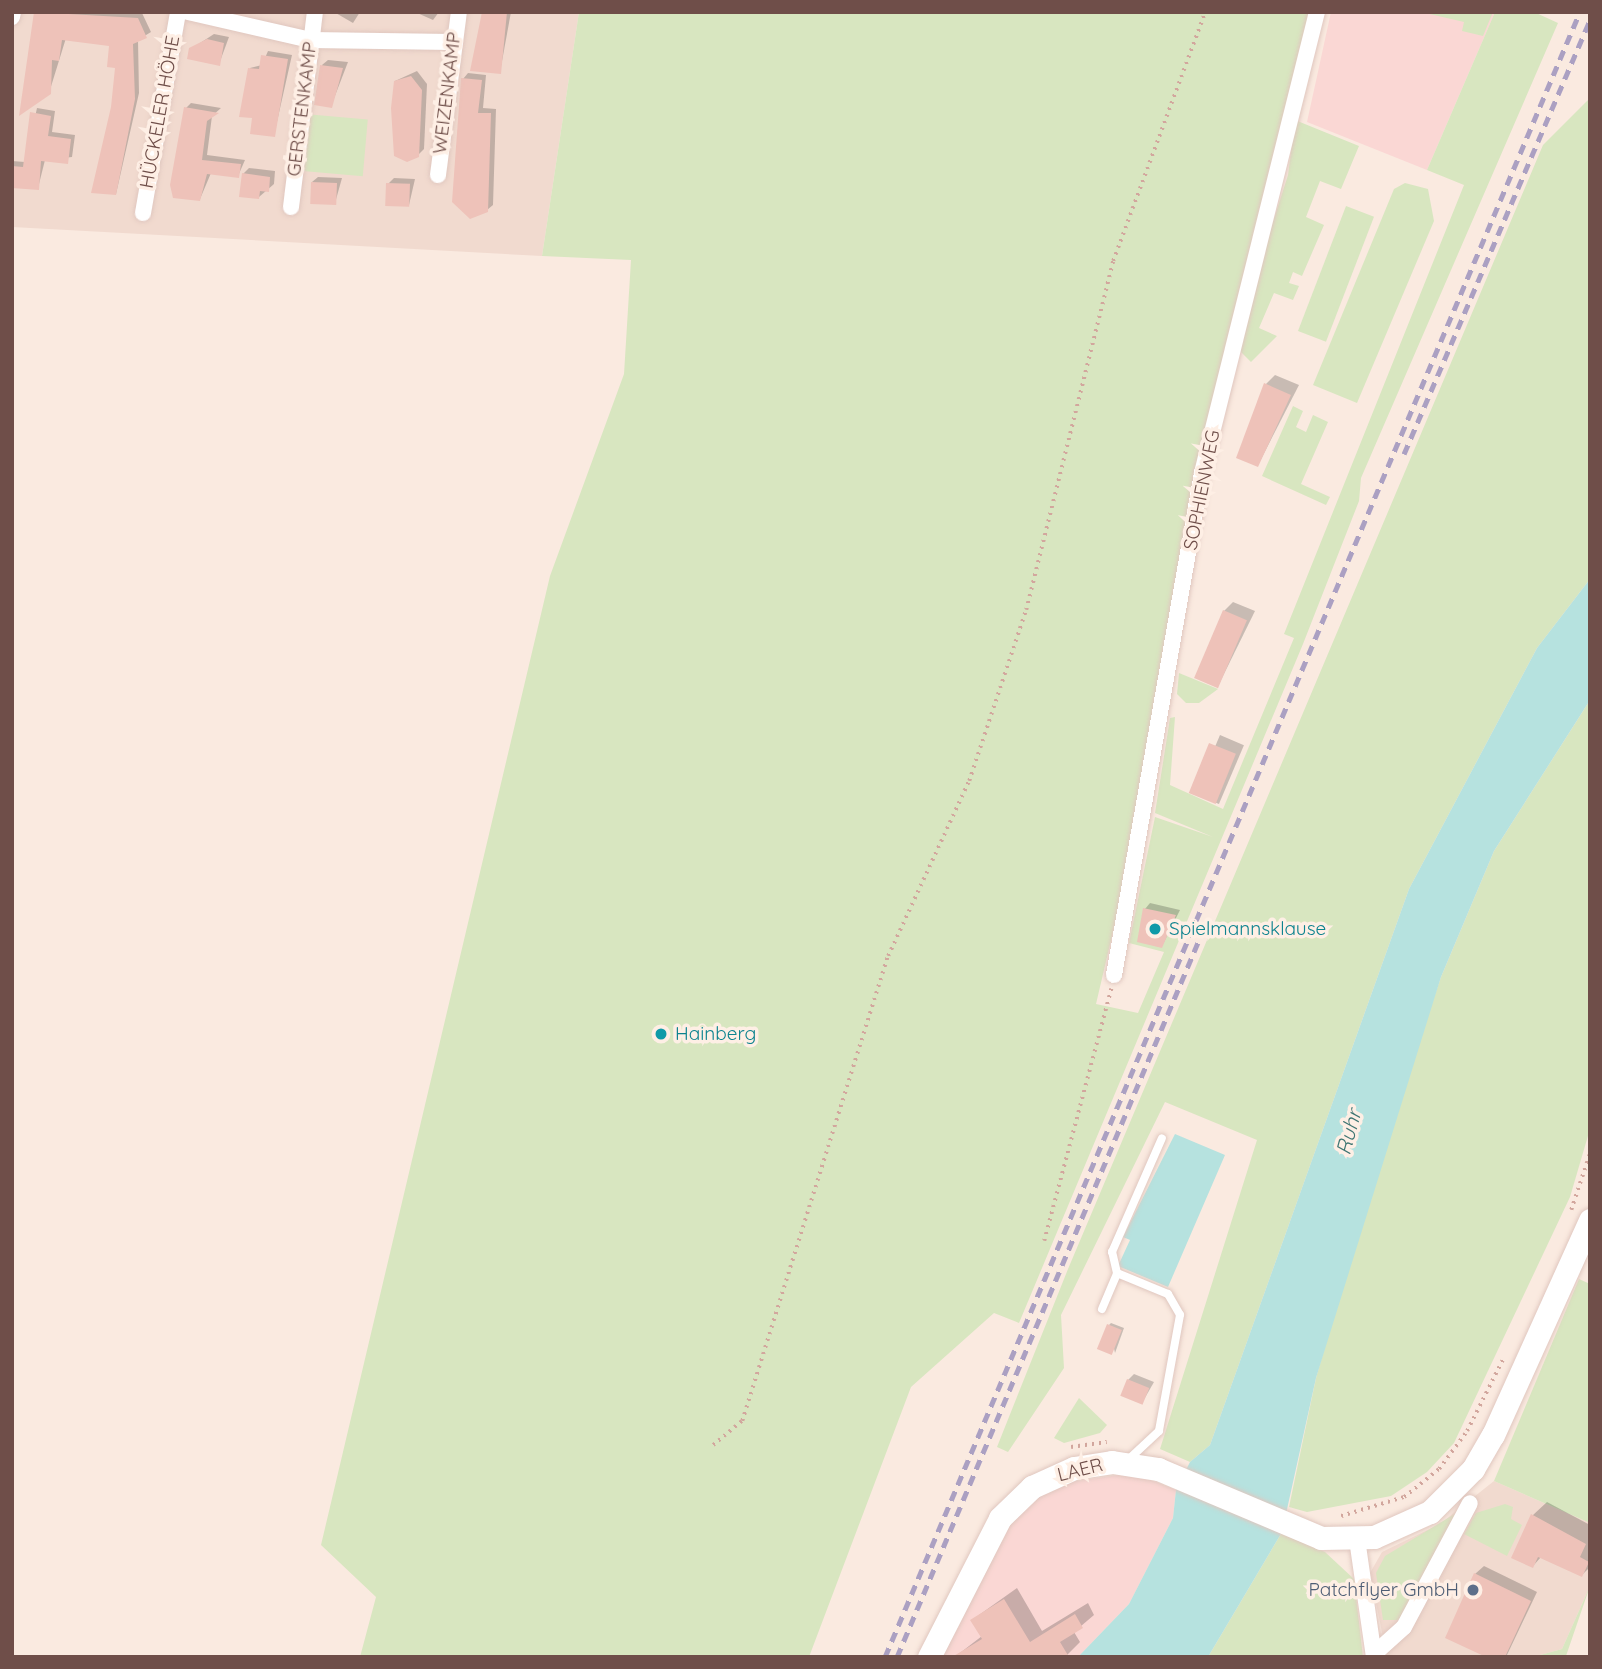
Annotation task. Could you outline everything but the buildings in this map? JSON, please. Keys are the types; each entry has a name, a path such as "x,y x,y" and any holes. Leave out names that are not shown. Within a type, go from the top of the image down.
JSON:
{"main road":[{"name":"LAER","path":"929,1657 1007,1510 1048,1478 1086,1465 1123,1462 1168,1473 1287,1527 1321,1538 1357,1539 1408,1526 1446,1499 1473,1469 1578,1220"}],"street":[{"name":"HÜCKELER HÖHE","path":"143,213 178,12"},
{"name":"HÜCKELER HÖHE","path":"188,12 310,40 452,42"},
{"name":"GERSTENKAMP","path":"291,206 310,40 316,12"},
{"name":"WEIZENKAMP","path":"438,175 452,42 459,12"},
{"name":"SOPHIENWEG","path":"1114,975 1202,473 1317,12"},
{"path":"1374,1655 1404,1627 1470,1503"},
{"path":"1357,1539 1374,1655"}],"lane":[{"path":"1102,1308 1117,1273 1112,1252 1163,1139"},
{"path":"1117,1273 1168,1294 1180,1315 1159,1431 1123,1462"}],"path":[{"path":"713,1445 742,1421 888,956 969,781 1026,610 1113,261 1205,12"},
{"path":"1044,1241 1114,975"},
{"path":"1578,1220 1590,1153"},
{"path":"1334,1517 1404,1497 1439,1469 1467,1431 1506,1354"}],"shaded area":[{"path":"12,12 579,12 542,256 12,227"},
{"path":"1331,12 1495,12 1427,170 1307,122"},
{"path":"1133,1473 1176,1490 1173,1518 1129,1604 1078,1657 940,1657 990,1550 1025,1506 1056,1484"},
{"path":"1494,1481 1590,1523 1590,1586 1562,1649 1533,1657 1387,1657 1370,1573 1382,1552 1440,1524"}],"green space":[{"path":"579,12 1311,12 1204,436 1131,855 1096,1004 1138,1013 1164,952 1129,943 1155,817 1213,837 1155,813 1170,718 1175,717 1170,785 1223,809 1294,638 1284,634 1464,185 1427,170 1495,12 1534,12 1558,23 1361,478 1359,501 1303,644 1019,1323 994,1313 911,1387 809,1657 360,1657 376,1597 321,1545 550,576 624,374 631,260 542,256"},
{"path":"1421,12 1493,12 1483,36 1462,31 1464,22"},
{"path":"1590,98 1590,579 1537,648 1409,889 1210,1445 1190,1462 1160,1449 1257,1140 1165,1102 1061,1315 1064,1368 1008,1452 997,1447 1068,1269 1543,145"},
{"path":"305,114 368,119 363,176 300,171"},
{"path":"1295,120 1359,146 1341,189 1320,181 1306,217 1324,225 1302,276 1293,272 1289,283 1299,286 1293,300 1274,293 1259,328 1277,336 1251,362 1240,351 1242,319 1288,175"},
{"path":"1405,183 1428,189 1434,221 1357,403 1313,385 1394,189"},
{"path":"1346,206 1374,217 1326,342 1298,331"},
{"path":"1293,406 1303,411 1296,427 1306,432 1313,415 1328,422 1301,484 1330,497 1326,505 1262,476"},
{"path":"1179,673 1218,689 1199,703 1186,703 1177,694"},
{"path":"1590,700 1590,1129 1570,1197 1454,1443 1427,1472 1391,1496 1307,1512 1289,1507 1316,1378 1376,1168 1441,977 1494,851"},
{"path":"1579,1279 1590,1284 1590,1523 1494,1481"},
{"path":"1079,1398 1107,1425 1100,1433 1064,1443 1054,1438"},
{"path":"1505,1504 1513,1507 1511,1519 1522,1525 1507,1556 1464,1534 1476,1513"},
{"path":"1458,1512 1402,1620 1383,1620 1376,1573 1385,1556"},
{"path":"1282,1532 1325,1552 1354,1579 1363,1657 1208,1657"},
{"path":"1590,1586 1566,1656 1533,1657 1562,1649"}],"water":[{"name":"Ruhr","path":"1590,579 1590,700 1494,851 1441,977 1316,1378 1282,1532 1208,1657 1078,1657 1129,1604 1173,1518 1176,1490 1190,1462 1210,1445 1409,889 1537,648"},
{"path":"1175,1134 1225,1155 1168,1287 1118,1266 1130,1240 1123,1237"}],"railway":[{"path":"885,1657 1580,12"},
{"path":"1404,454 1590,19"},
{"path":"897,1657 1207,921"}],"place":[{"name":"Spielmannsklause","path":"1155,929"},
{"name":"Hainberg","path":"661,1034"},
{"name":"Patchflyer GmbH","path":"1473,1590"}]}
